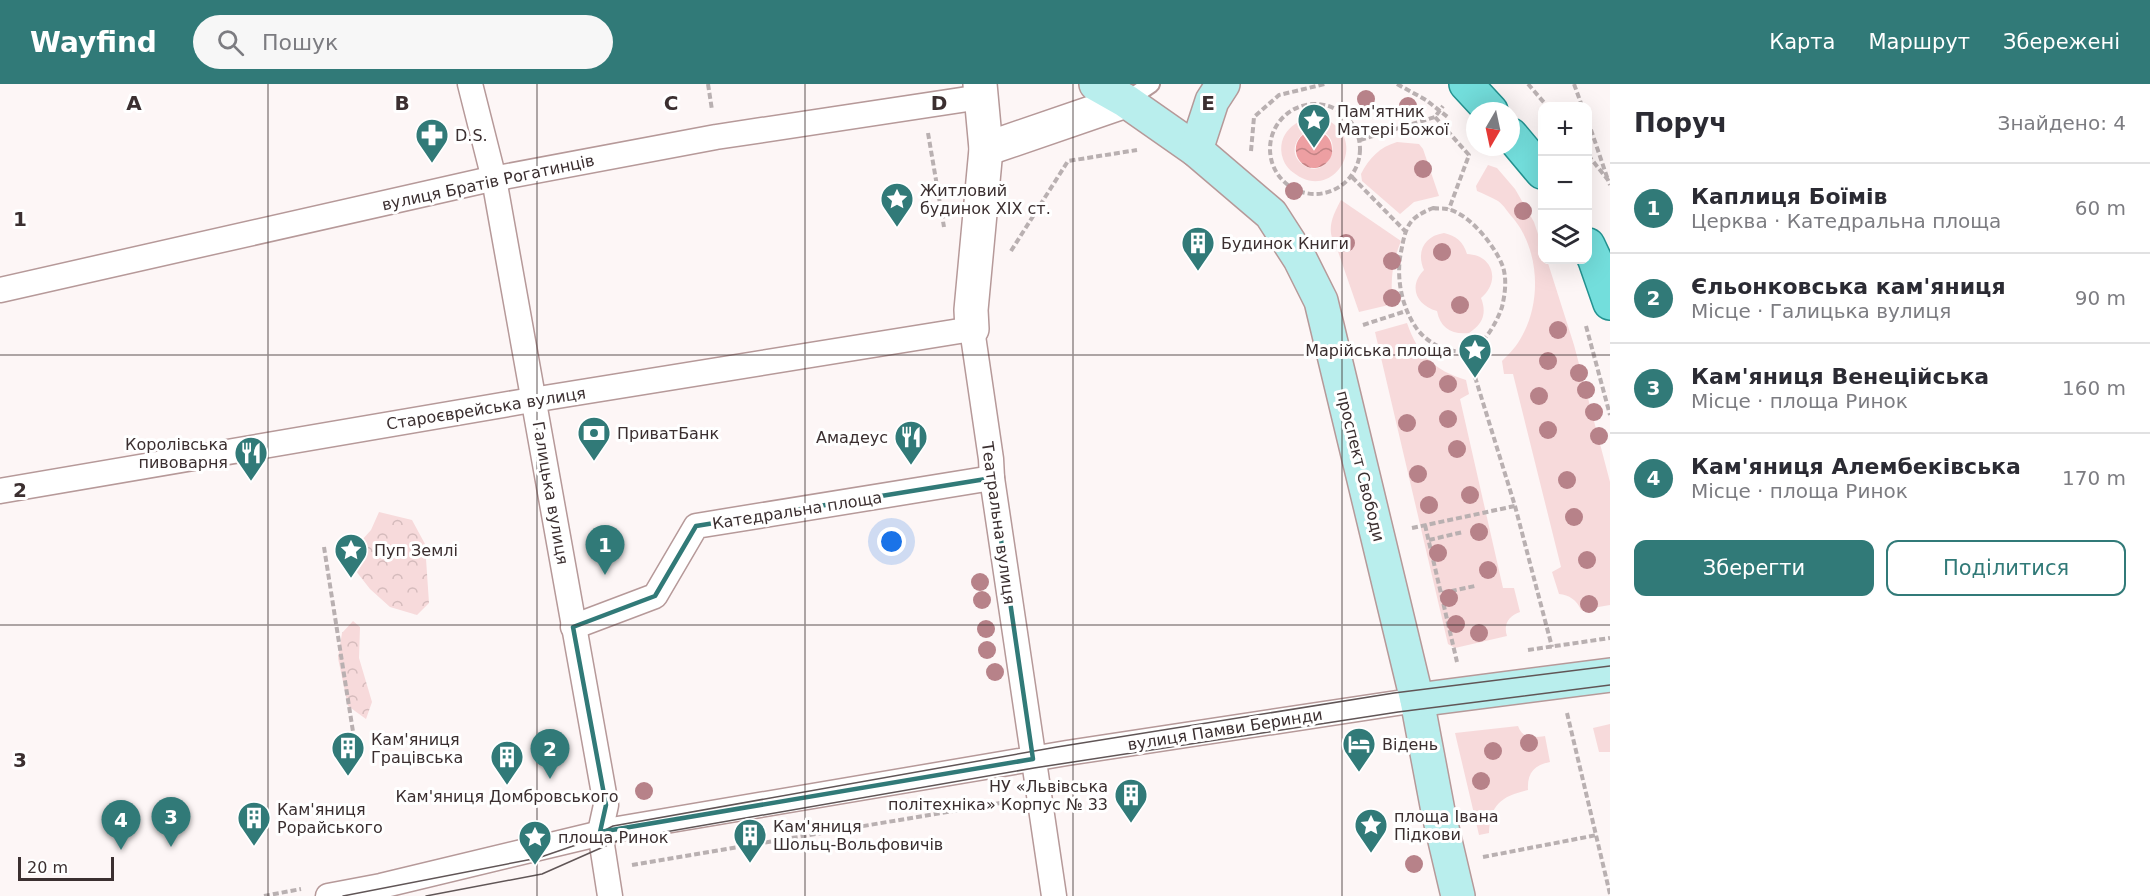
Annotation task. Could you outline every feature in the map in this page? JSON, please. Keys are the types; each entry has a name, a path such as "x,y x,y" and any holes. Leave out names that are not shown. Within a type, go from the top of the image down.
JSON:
{"main road":[{"name":"проспект Свободи","path":"1096,84 1139,93 1196,150 1271,214 1300,259 1321,302 1417,700 1438,811 1458,896"},
{"path":"1196,150 1212,101 1223,84"},
{"path":"1466,84 1483,102"},
{"path":"1520,146 1538,167"},
{"path":"1592,254 1595,260 1597,311"},
{"path":"1417,700 1610,675"}],"street":[{"name":"Галицька вулиця","path":"470,84 494,179 606,805 600,832"},
{"name":"вулиця Братів Рогатинців","path":"0,290 494,179 716,137 924,104 980,90"},
{"name":"Театральна вулиця","path":"980,90 986,149 970,310 992,478 1054,896"},
{"path":"986,149 1139,93"},
{"name":"Староєврейська вулиця","path":"0,491 535,400 972,329"},
{"name":"Катедральна площа","path":"573,627 655,596 696,526 992,478"},
{"name":"вулиця Памви Беринди","path":"1033,759 1417,700"},
{"path":"319,892 381,886 594,836 600,832 1033,759"},
{"path":"600,832 610,896"}],"path":[{"path":"1360,140 1435,117 1441,111 1397,84"},
{"path":"1528,84 1544,102"},
{"path":"1574,84 1581,102"},
{"path":"1314,103 1330,106 1344,113 1354,125 1360,140 1361,153 1352,177 1342,186 1316,195 1301,192 1287,185 1276,173 1270,159 1270,143 1275,127 1285,115 1298,107 1314,103"},
{"path":"924,104 944,228"},
{"path":"1435,117 1469,155 1449,209"},
{"path":"1592,135 1610,185"},
{"path":"1008,256 1068,161 1142,149"},
{"path":"1588,156 1608,180"},
{"path":"1352,177 1405,231"},
{"path":"1433,208 1449,209 1477,228 1489,242 1503,266 1506,282 1500,315 1481,343 1467,351 1444,349 1427,340 1416,328 1406,311 1400,288 1398,263 1405,231 1408,224 1419,214 1433,208"},
{"path":"1363,326 1406,311"},
{"path":"1597,311 1610,415"},
{"path":"1467,351 1515,506 1560,681 1610,894"},
{"path":"1412,528 1515,506"},
{"path":"1425,525 1458,662"},
{"path":"1429,540 1463,532"},
{"path":"324,547 354,738"},
{"path":"1442,593 1474,586"},
{"path":"628,866 1013,801"},
{"path":"1478,858 1597,835"},
{"path":"264,896 319,892"}],"highlighted area":[{"path":"992,478 1033,759 600,832 606,805 573,627 655,596 696,526"}],"green space":[{"path":"1318,116 1334,125 1343,136 1346,148 1344,160 1338,171 1328,178 1316,181 1296,175 1284,162 1281,150 1282,142 1289,129 1310,117","holes":["1310,130 1323,132 1330,138 1333,146 1332,154 1327,162 1312,169 1298,160 1295,155 1296,145 1305,132"]},
{"path":"1397,142 1419,144 1423,149 1439,196 1414,202 1400,214 1362,181 1361,174 1376,154"},
{"path":"1488,165 1497,168 1515,189 1534,222 1538,234 1538,264 1548,264 1574,345 1610,482 1610,605 1581,610 1572,599 1559,594 1552,572 1561,567 1513,374 1504,374 1502,361 1518,343 1533,307 1535,276 1533,260 1522,231 1513,218 1498,201 1477,191 1476,186"},
{"path":"1341,200 1401,241 1392,272 1393,304 1359,312 1331,235 1332,220"},
{"path":"1444,233 1458,240 1467,254 1483,259 1491,270 1491,284 1481,298 1484,313 1481,322 1469,333 1457,333 1444,326 1437,311 1419,300 1417,294 1416,282 1424,270 1421,257 1424,246 1431,238"},
{"path":"1407,323 1416,344 1429,360 1445,371 1466,380 1469,394 1460,399 1503,588 1514,588 1520,612 1508,621 1507,636 1455,648 1448,644 1375,332"},
{"path":"379,512 412,520 425,544 429,603 417,615 390,607 370,589 352,566 353,550 371,530"},
{"path":"353,621 360,627 359,658 372,702 366,719 348,706 338,658 342,633"},
{"path":"1610,724 1610,752 1599,752 1593,728"},
{"path":"1518,726 1526,735 1545,736 1550,762 1540,765 1530,774 1528,790 1511,795 1499,803 1492,815 1489,833 1479,835 1455,733"}],"water":[{"path":"1311,130 1326,135 1332,145 1329,160 1316,168 1302,163 1296,150 1297,142"}],"tram line":[{"path":"343,896 538,858 576,845 613,826 1057,747 1394,693 1610,666"},
{"path":"426,896 542,874 619,840 1034,768 1398,712 1610,685"}],"place":[{"name":"Пам'ятник Матері Божої","path":"1314,149"},
{"name":"D.S.","path":"432,164"},
{"name":"Житловий будинок XIX ст.","path":"897,228"},
{"name":"Будинок Книги","path":"1198,272"},
{"name":"Марійська площа","path":"1475,379"},
{"name":"ПриватБанк","path":"594,462"},
{"name":"Амадеус","path":"911,466"},
{"name":"Королівська пивоварня","path":"251,482"},
{"name":"Каплиця Боїмів","path":"605,575"},
{"name":"Пуп Землі","path":"351,579"},
{"name":"Відень","path":"1359,773"},
{"name":"Кам'яниця Грацівська","path":"348,777"},
{"name":"Єльонковська кам'яниця","path":"550,779"},
{"name":"Кам'яниця Домбровського","path":"507,786"},
{"name":"НУ «Львівська політехніка» Корпус № 33","path":"1131,824"},
{"name":"Кам'яниця Венеційська","path":"171,847"},
{"name":"Кам'яниця Рорайського","path":"254,847"},
{"name":"Кам'яниця Алембеківська","path":"121,850"},
{"name":"площа Івана Підкови","path":"1371,854"},
{"name":"Кам'яниця Шольц-Вольфовичів","path":"750,864"},
{"name":"площа Ринок","path":"535,866"}]}
